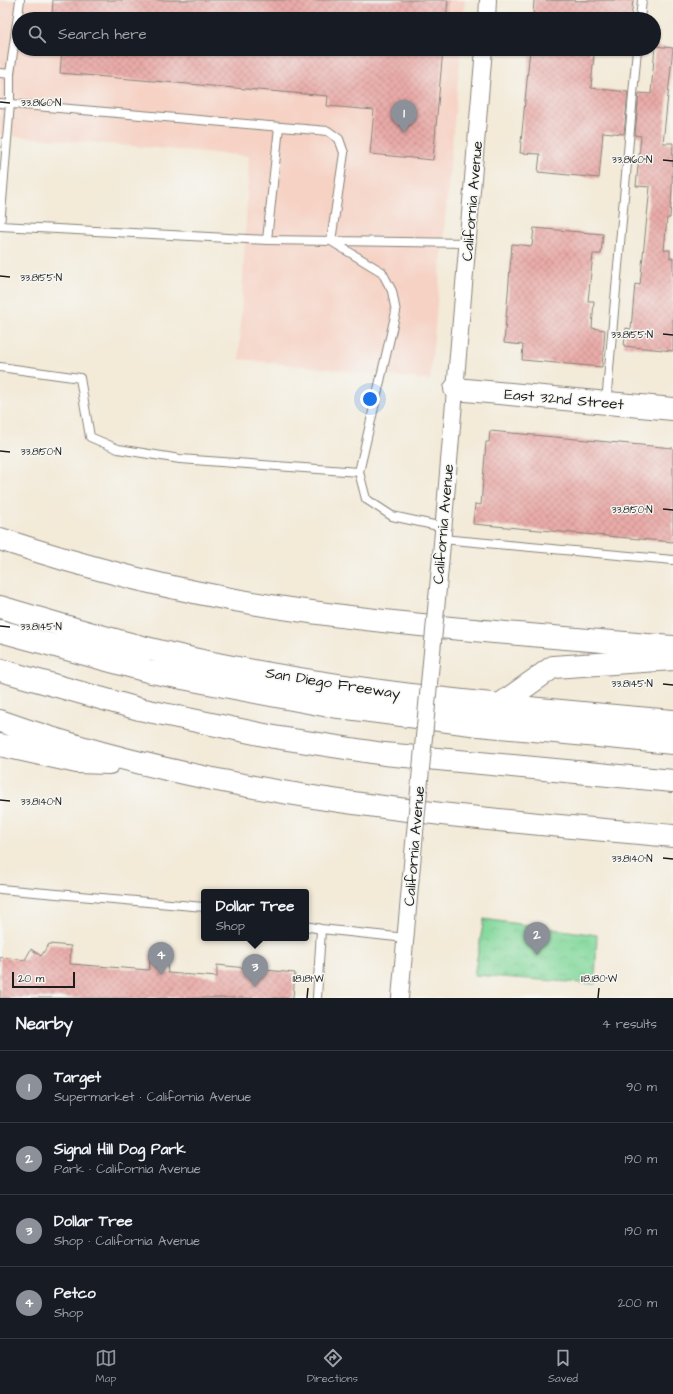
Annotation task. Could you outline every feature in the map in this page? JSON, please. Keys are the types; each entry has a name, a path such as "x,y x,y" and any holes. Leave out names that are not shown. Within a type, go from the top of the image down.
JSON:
{"main road":[{"name":"East 32nd Street","path":"455,389 673,409"},
{"path":"0,535 22,547"},
{"path":"0,539 22,547 113,573 214,595 296,610 378,621 673,647"},
{"name":"San Diego Freeway","path":"0,607 62,626 192,659 345,686 498,706 673,721"},
{"path":"0,631 151,672 324,705 479,725 673,743"},
{"path":"498,706 553,667 673,659"},
{"path":"0,670 139,709 303,741 392,755 673,781"},
{"path":"0,721 41,736 142,764 239,784 375,807 481,819 673,836"},
{"path":"0,745 77,762 142,764"}],"street":[{"path":"487,12 488,0"},
{"name":"California Avenue","path":"400,998 440,567 483,56"}],"lane":[{"path":"18,12 20,0"},
{"path":"641,12 642,0"},
{"path":"12,56 10,74 10,103 3,160 0,226 267,240 468,242"},
{"path":"606,403 637,56"},
{"path":"0,73 10,74"},
{"path":"0,103 328,131 339,139 344,153 331,241"},
{"path":"267,240 279,127"},
{"path":"331,241 382,272 392,291 396,312 359,472 366,499 392,516 443,533 673,560"},
{"path":"0,367 80,378 90,436 118,449 180,459 359,472"},
{"path":"0,889 201,907"},
{"path":"309,927 406,938"},
{"path":"318,998 321,929"}],"shaded area":[{"path":"0,0 465,0 464,12 12,12 12,56 460,56 430,380 239,359 249,156 0,135"}],"green space":[{"path":"484,919 597,935 595,984 474,975"}],"building":[{"path":"53,0 448,0 447,12 52,12"},
{"path":"534,0 633,0 632,12 533,12"},
{"path":"661,47 673,48 663,143 673,143 670,218 667,218 664,250 670,250 670,258 673,258 673,351 624,346 626,328 631,329 635,284 640,285 650,187 636,186 641,136 635,135 639,93 651,94 654,56 661,56"},
{"path":"61,56 442,56 433,160 370,154 374,110 327,106 328,96 60,73"},
{"path":"529,56 594,56 591,88 628,92 624,134 603,132 599,178 538,172 540,154 520,153"},
{"path":"534,228 603,234 601,254 593,254 588,301 594,301 592,328 605,330 602,367 522,360 523,345 504,343 512,244 532,246"},
{"path":"490,431 673,448 673,542 473,524 475,504 481,505 486,442 489,442"},
{"path":"49,944 71,946 70,964 149,970 151,954 166,955 168,973 217,977 217,965 295,973 293,998 0,998 0,957 25,960 31,949 41,956"}],"place":[{"name":"Target","path":"404,133"},
{"name":"Signal Hill Dog Park","path":"537,955"},
{"name":"Petco","path":"161,975"},
{"name":"Dollar Tree","path":"255,987"}]}
